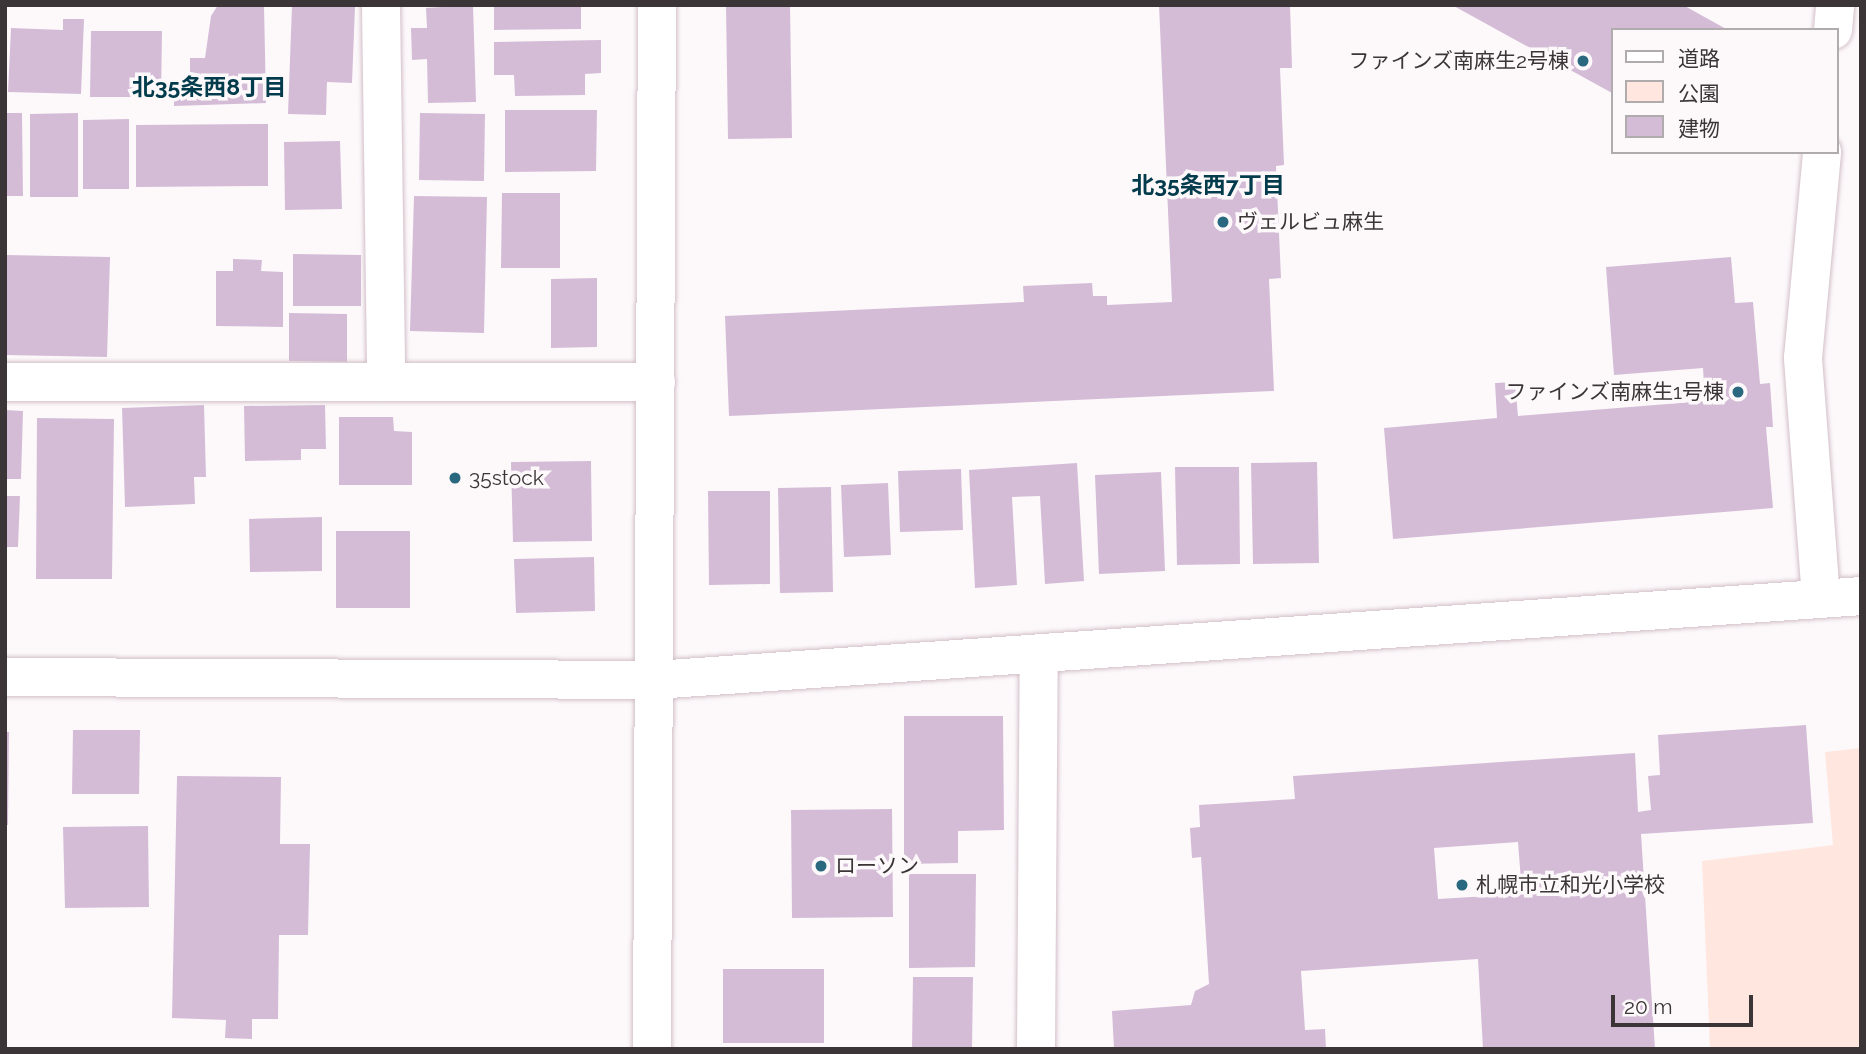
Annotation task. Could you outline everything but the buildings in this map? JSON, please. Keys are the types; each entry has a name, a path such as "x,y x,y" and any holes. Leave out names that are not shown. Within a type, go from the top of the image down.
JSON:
{"street":[{"path":"381,5 386,382"},
{"path":"652,1049 657,5"},
{"path":"1833,28 1835,5"},
{"path":"1821,598 1803,358 1822,154"},
{"path":"5,382 656,382"},
{"path":"5,677 655,680 1861,596"},
{"path":"1036,1049 1039,654"}],"green space":[{"path":"1861,748 1861,1049 1710,1049 1702,861 1833,845 1825,752"}],"place":[{"name":"ファインズ南麻生2号棟","path":"1583,61"},
{"name":"ヴェルビュ麻生","path":"1223,222"},
{"name":"ファインズ南麻生1号棟","path":"1738,392"},
{"name":"35stock","path":"455,478"},
{"name":"ローソン","path":"821,866"},
{"name":"札幌市立和光小学校","path":"1462,885"}],"district":[{"name":"北35条西8丁目","path":"209,87"},
{"name":"北35条西7丁目","path":"1208,185"}]}
